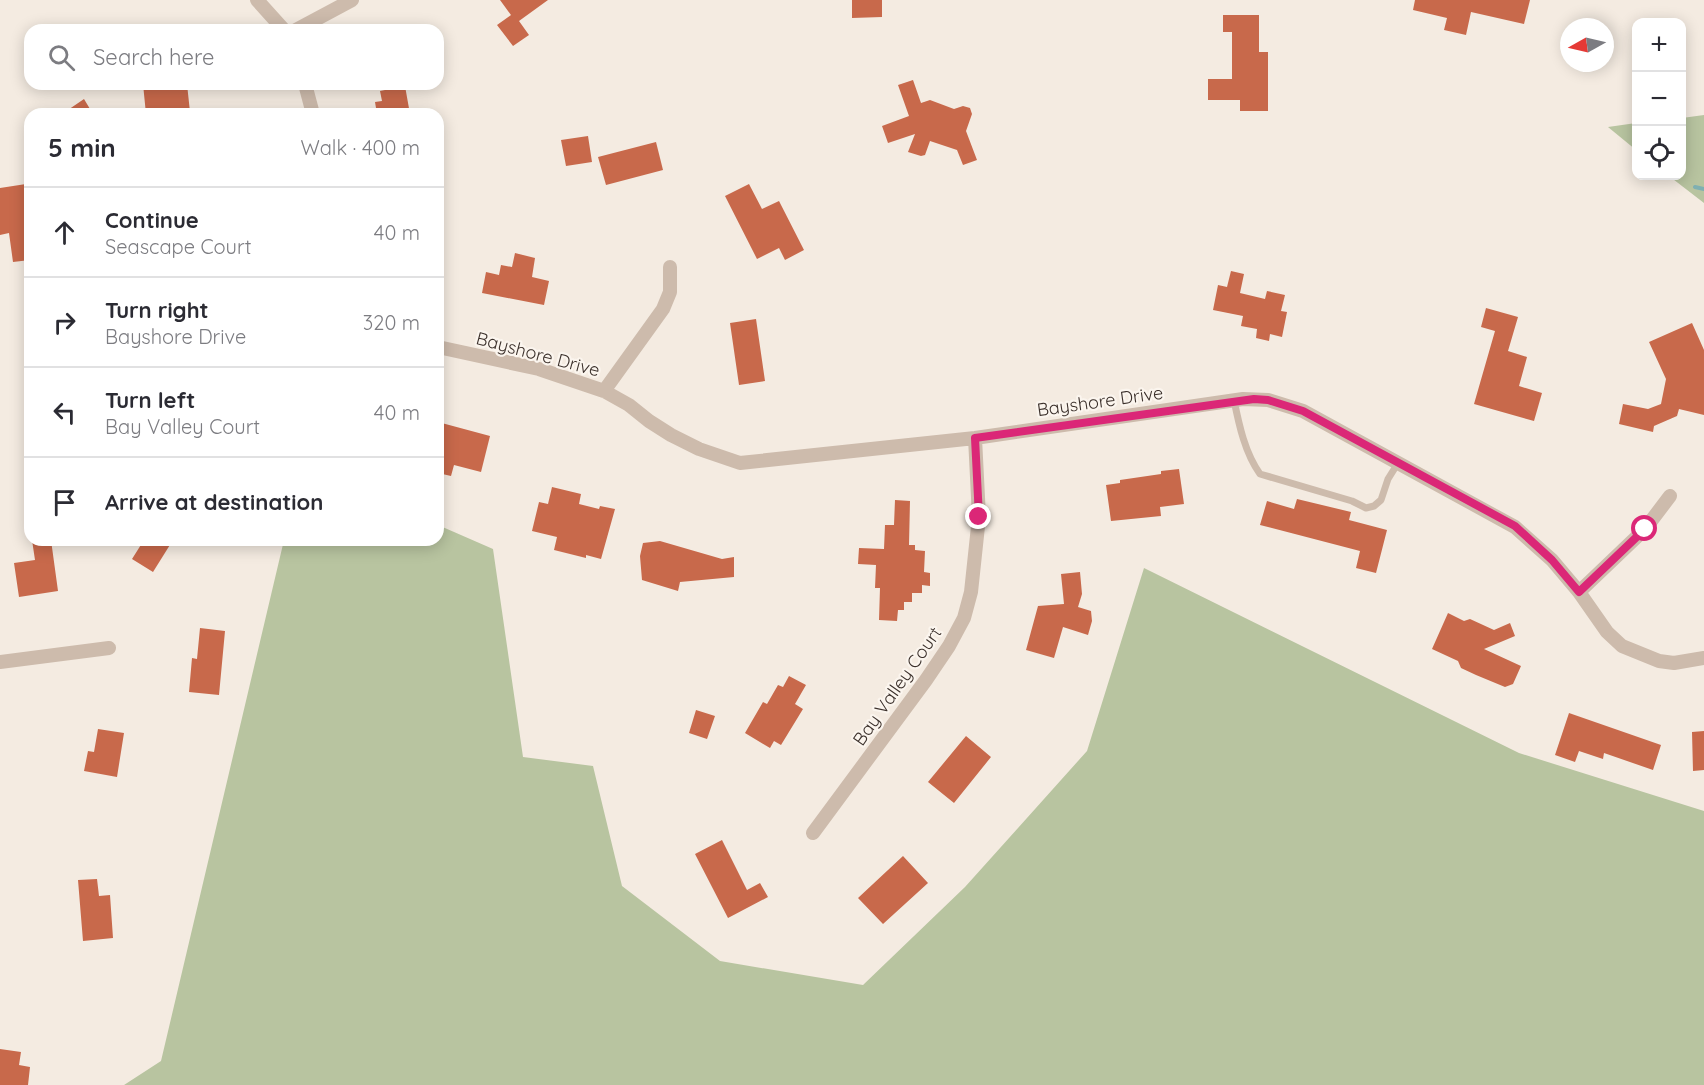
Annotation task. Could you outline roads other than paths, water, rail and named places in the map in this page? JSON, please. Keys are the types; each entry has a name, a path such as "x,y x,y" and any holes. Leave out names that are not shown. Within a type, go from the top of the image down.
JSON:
{"street":[{"path":"257,0 279,24"},
{"path":"307,24 352,0"},
{"path":"307,90 311,108"},
{"path":"604,391 663,309 670,292 670,267"},
{"name":"Bayshore Drive","path":"444,348 539,369 604,391 629,405 671,435 699,449 740,463 975,438 1234,400 1268,400 1303,411 1515,526 1552,560 1579,592 1607,632 1623,646 1659,662 1674,663 1704,658"},
{"name":"Bay Valley Court","path":"813,833 926,680 949,646 964,618 971,592 979,517 975,438"},
{"path":"1579,592 1645,529 1670,496"},
{"path":"0,662 109,648"}],"lane":[{"path":"1234,400 1240,430 1260,474 1352,501 1366,508 1374,506 1381,500 1388,479 1398,463"}],"waterway":[{"path":"1695,187 1704,189"}]}
